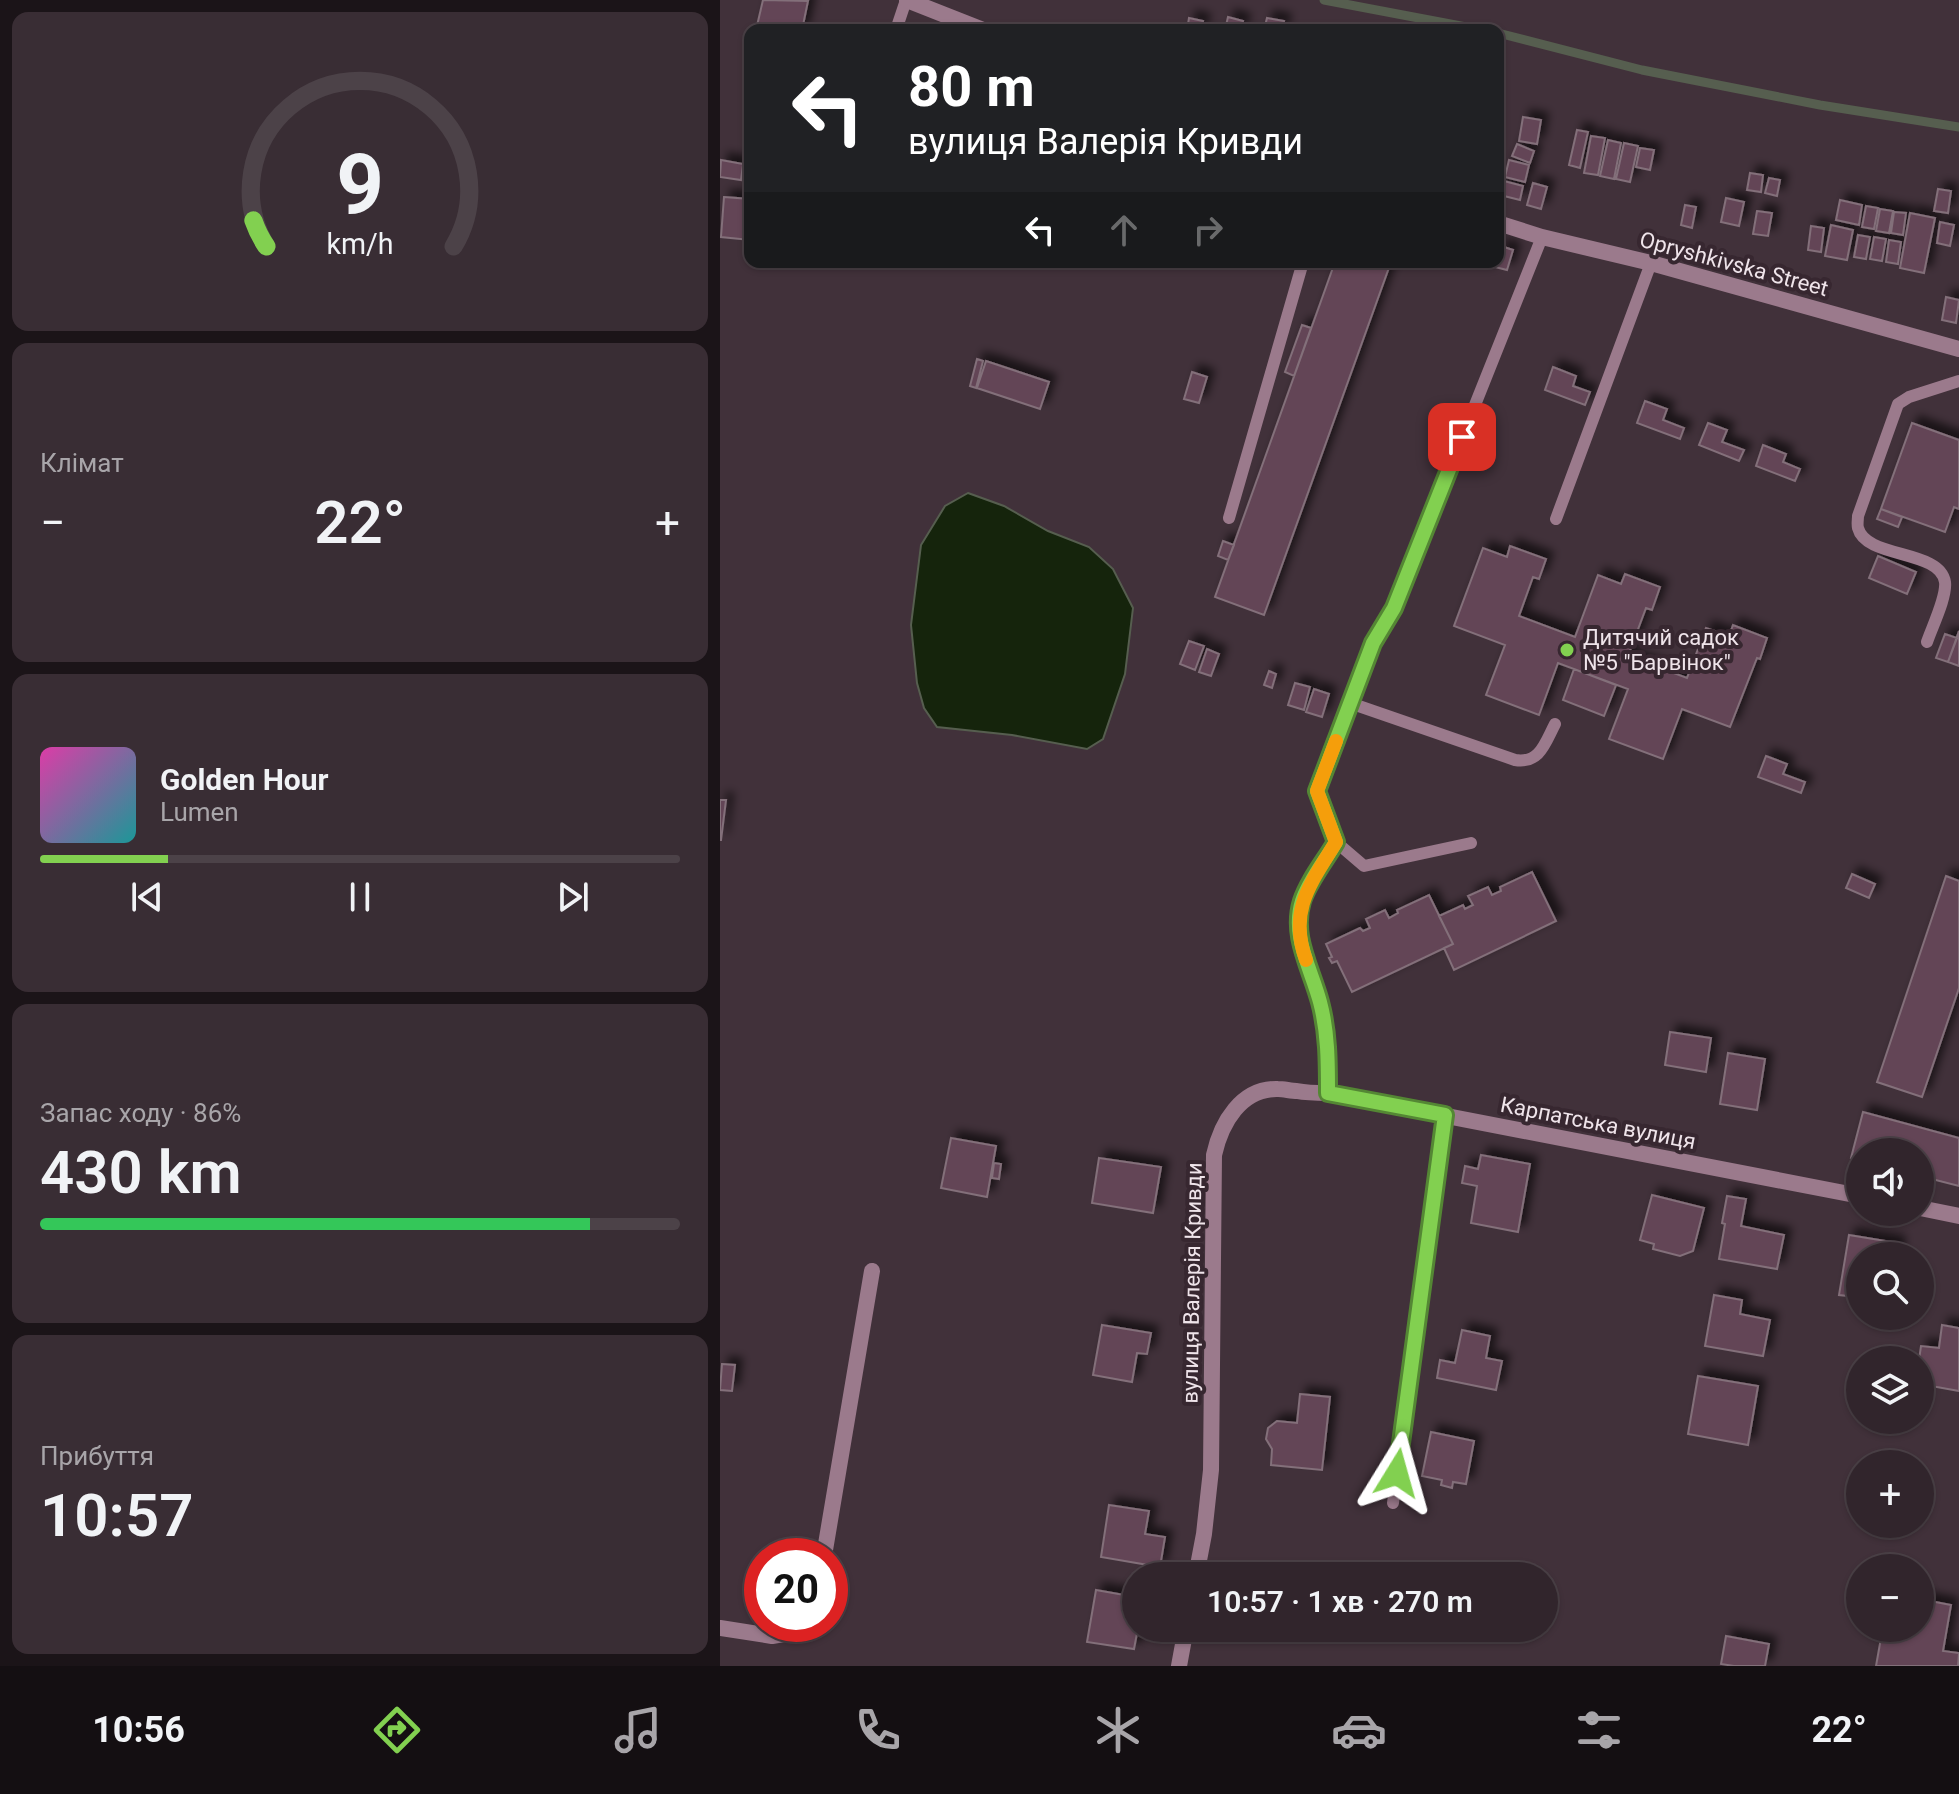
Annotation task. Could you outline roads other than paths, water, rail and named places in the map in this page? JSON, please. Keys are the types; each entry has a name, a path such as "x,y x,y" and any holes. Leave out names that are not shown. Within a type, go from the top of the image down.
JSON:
{"street":[{"path":"906,0 968,24"},
{"name":"Opryshkivska Street","path":"1504,225 1959,349"},
{"name":"вулиця Валерія Кривди","path":"1199,1562 1211,1470 1214,1155 1217,1140 1224,1123 1249,1095 1279,1088 1328,1093"},
{"path":"1328,1093 1846,1193"},
{"path":"1934,1211 1959,1216"},
{"path":"827,1538 872,1271"},
{"path":"720,1628 744,1632"},
{"path":"1179,1666 1183,1642"}],"lane":[{"path":"898,24 906,0"},
{"path":"1471,843 1364,866 1336,842 1317,791 1373,643 1394,608 1542,237"},
{"path":"1556,519 1651,263"},
{"path":"1229,518 1301,268"},
{"path":"1927,642 1945,592 1945,581 1940,571 1931,564 1862,537 1857,527 1858,516 1898,404 1909,397 1959,381"},
{"path":"1350,703 1525,762 1535,758 1555,724"},
{"path":"1328,1093 1326,1032 1320,1002 1300,943 1299,924 1302,902 1310,883 1336,842"},
{"path":"1393,1503 1445,1115"}],"waterway":[{"path":"1324,0 1450,24"},
{"path":"1504,35 1642,70 1820,105 1959,127"}],"place":[{"name":"Дитячий садок №5 \"Барвінок\"","path":"1567,650"}]}
